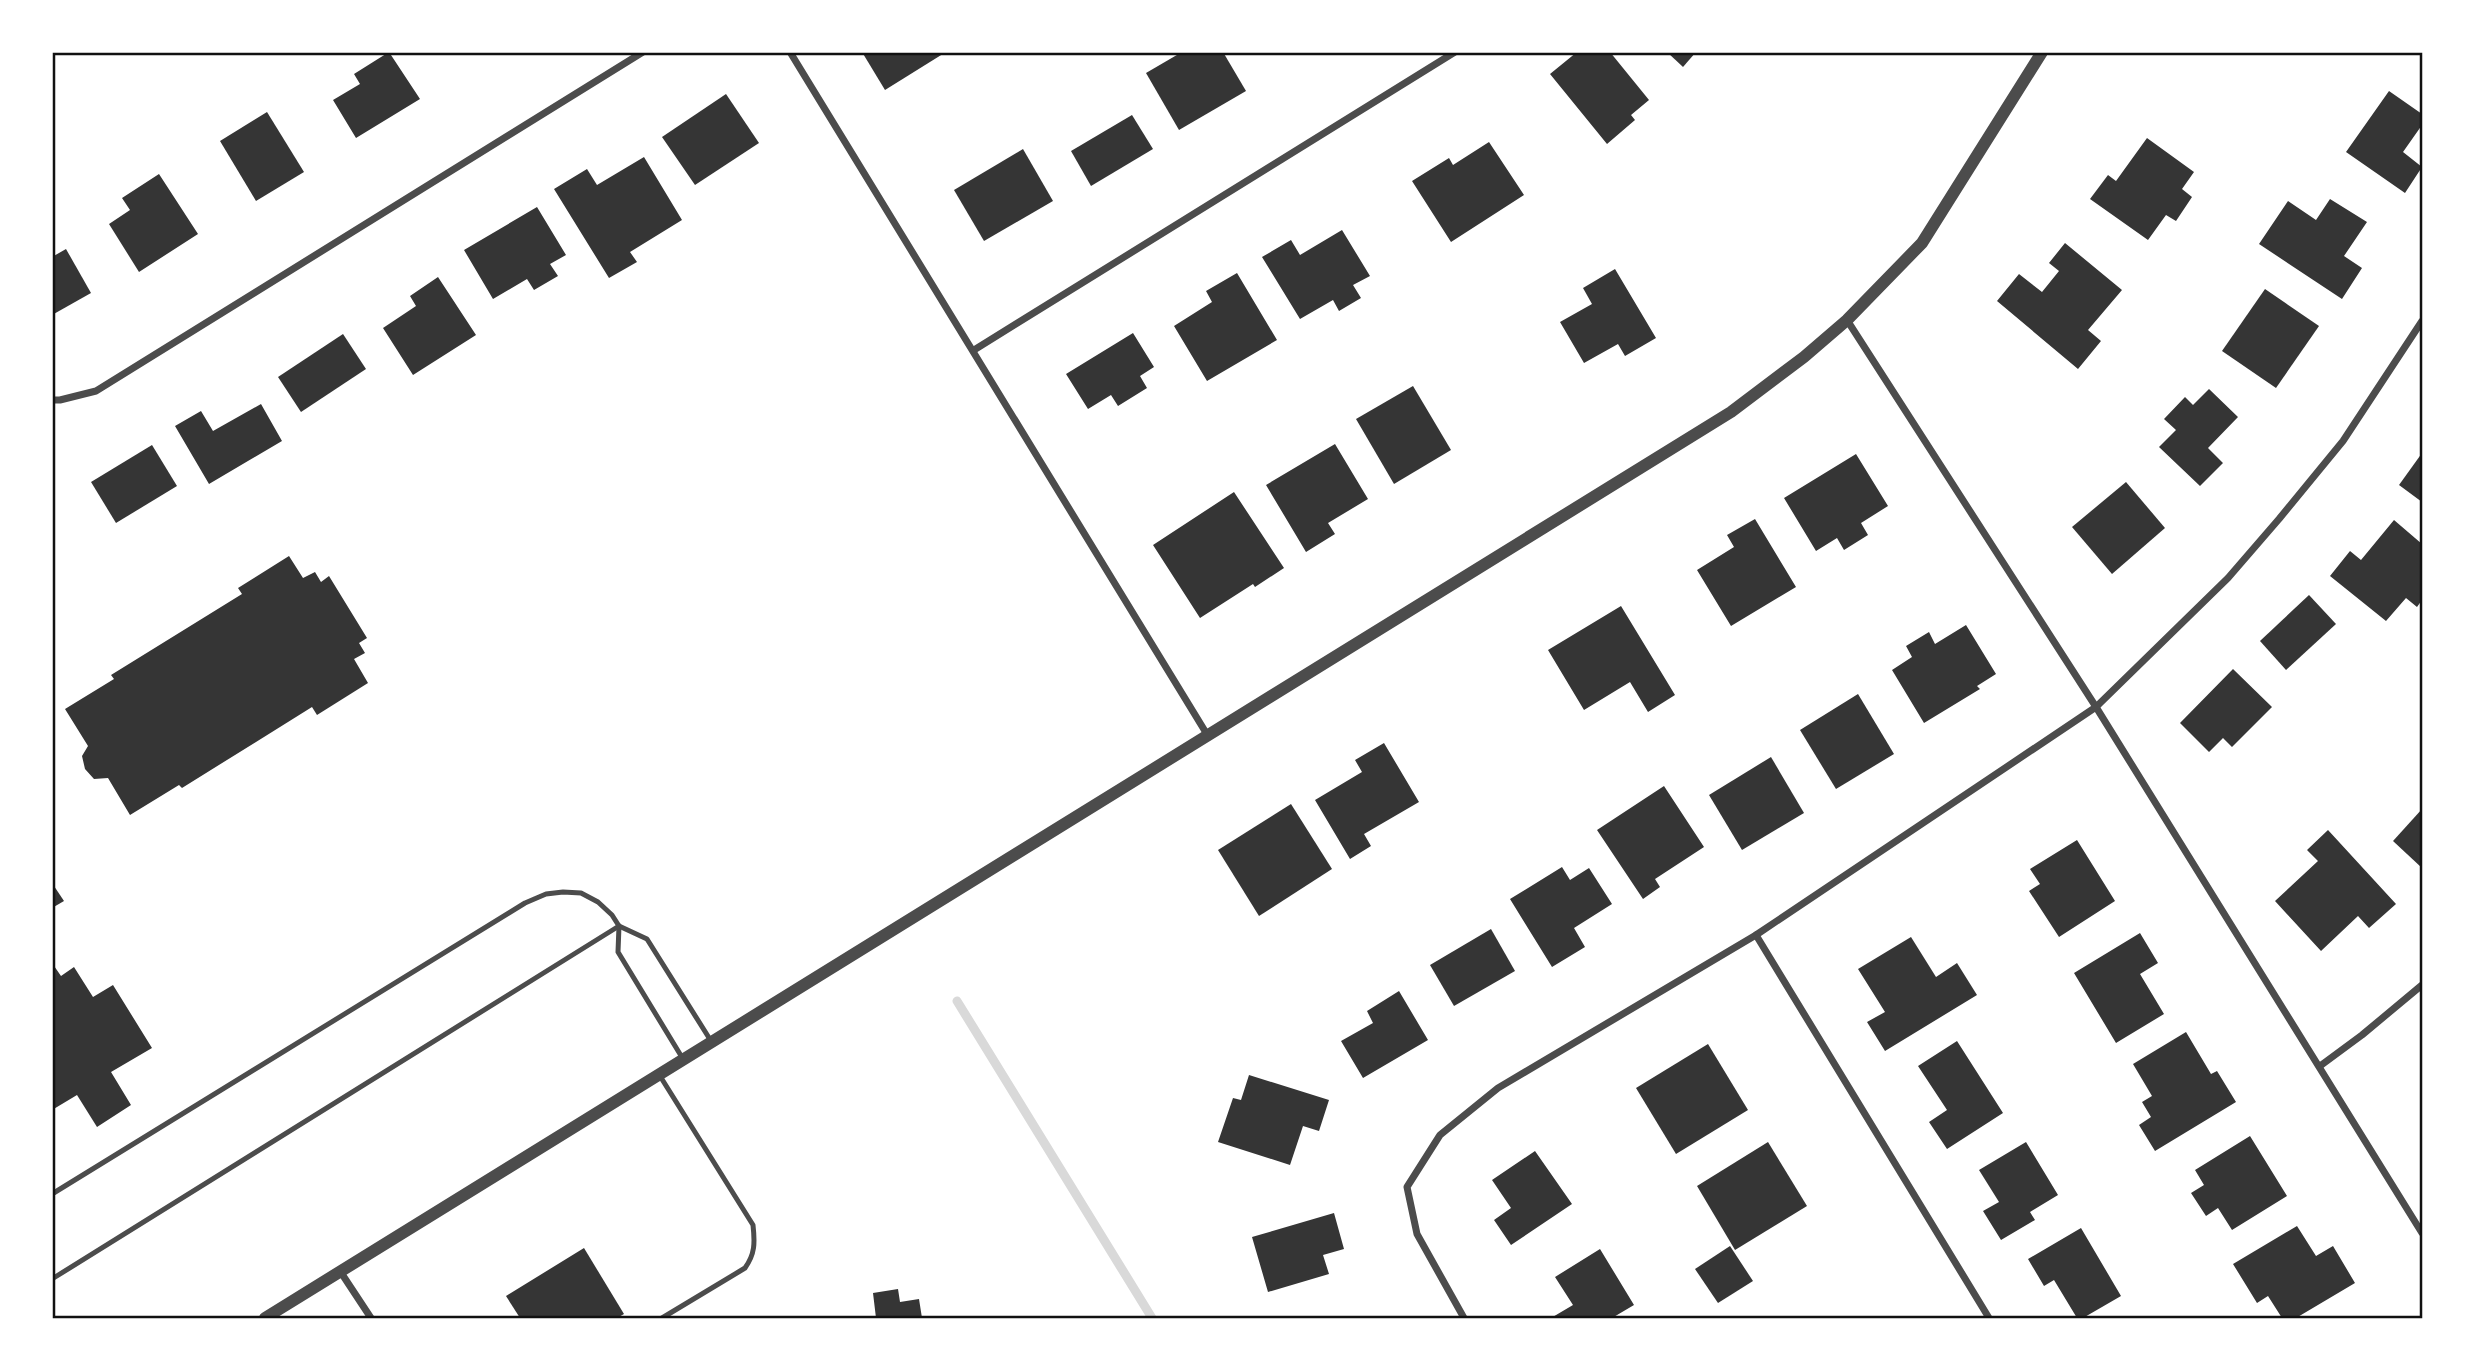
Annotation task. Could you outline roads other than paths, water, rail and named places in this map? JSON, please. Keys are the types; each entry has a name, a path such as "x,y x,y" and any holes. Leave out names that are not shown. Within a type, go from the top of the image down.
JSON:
{"street":[{"path":"52,400 96,391 643,52"},
{"path":"790,52 1209,736"},
{"path":"974,350 1455,52"},
{"path":"265,1318 1731,412 1804,357 1847,320 1922,243 2042,52"},
{"path":"1847,320 2096,707 2423,1233"},
{"path":"1464,1318 1417,1234 1407,1187 1440,1135 1498,1088 1756,935 2096,707 2228,578 2279,519 2343,441 2423,321"},
{"path":"1756,935 1989,1318"},
{"path":"2320,1066 2423,985"},
{"path":"340,1271 371,1318"}],"lane":[{"path":"52,1194 525,903 546,894 581,893 598,902 619,926 647,939 713,1043"},
{"path":"619,926 618,953 684,1061"},
{"path":"52,1279 619,926"},
{"path":"660,1076 753,1225 755,1242 754,1256 745,1268 662,1318"}],"waterway":[{"path":"957,1001 1152,1318"}]}
